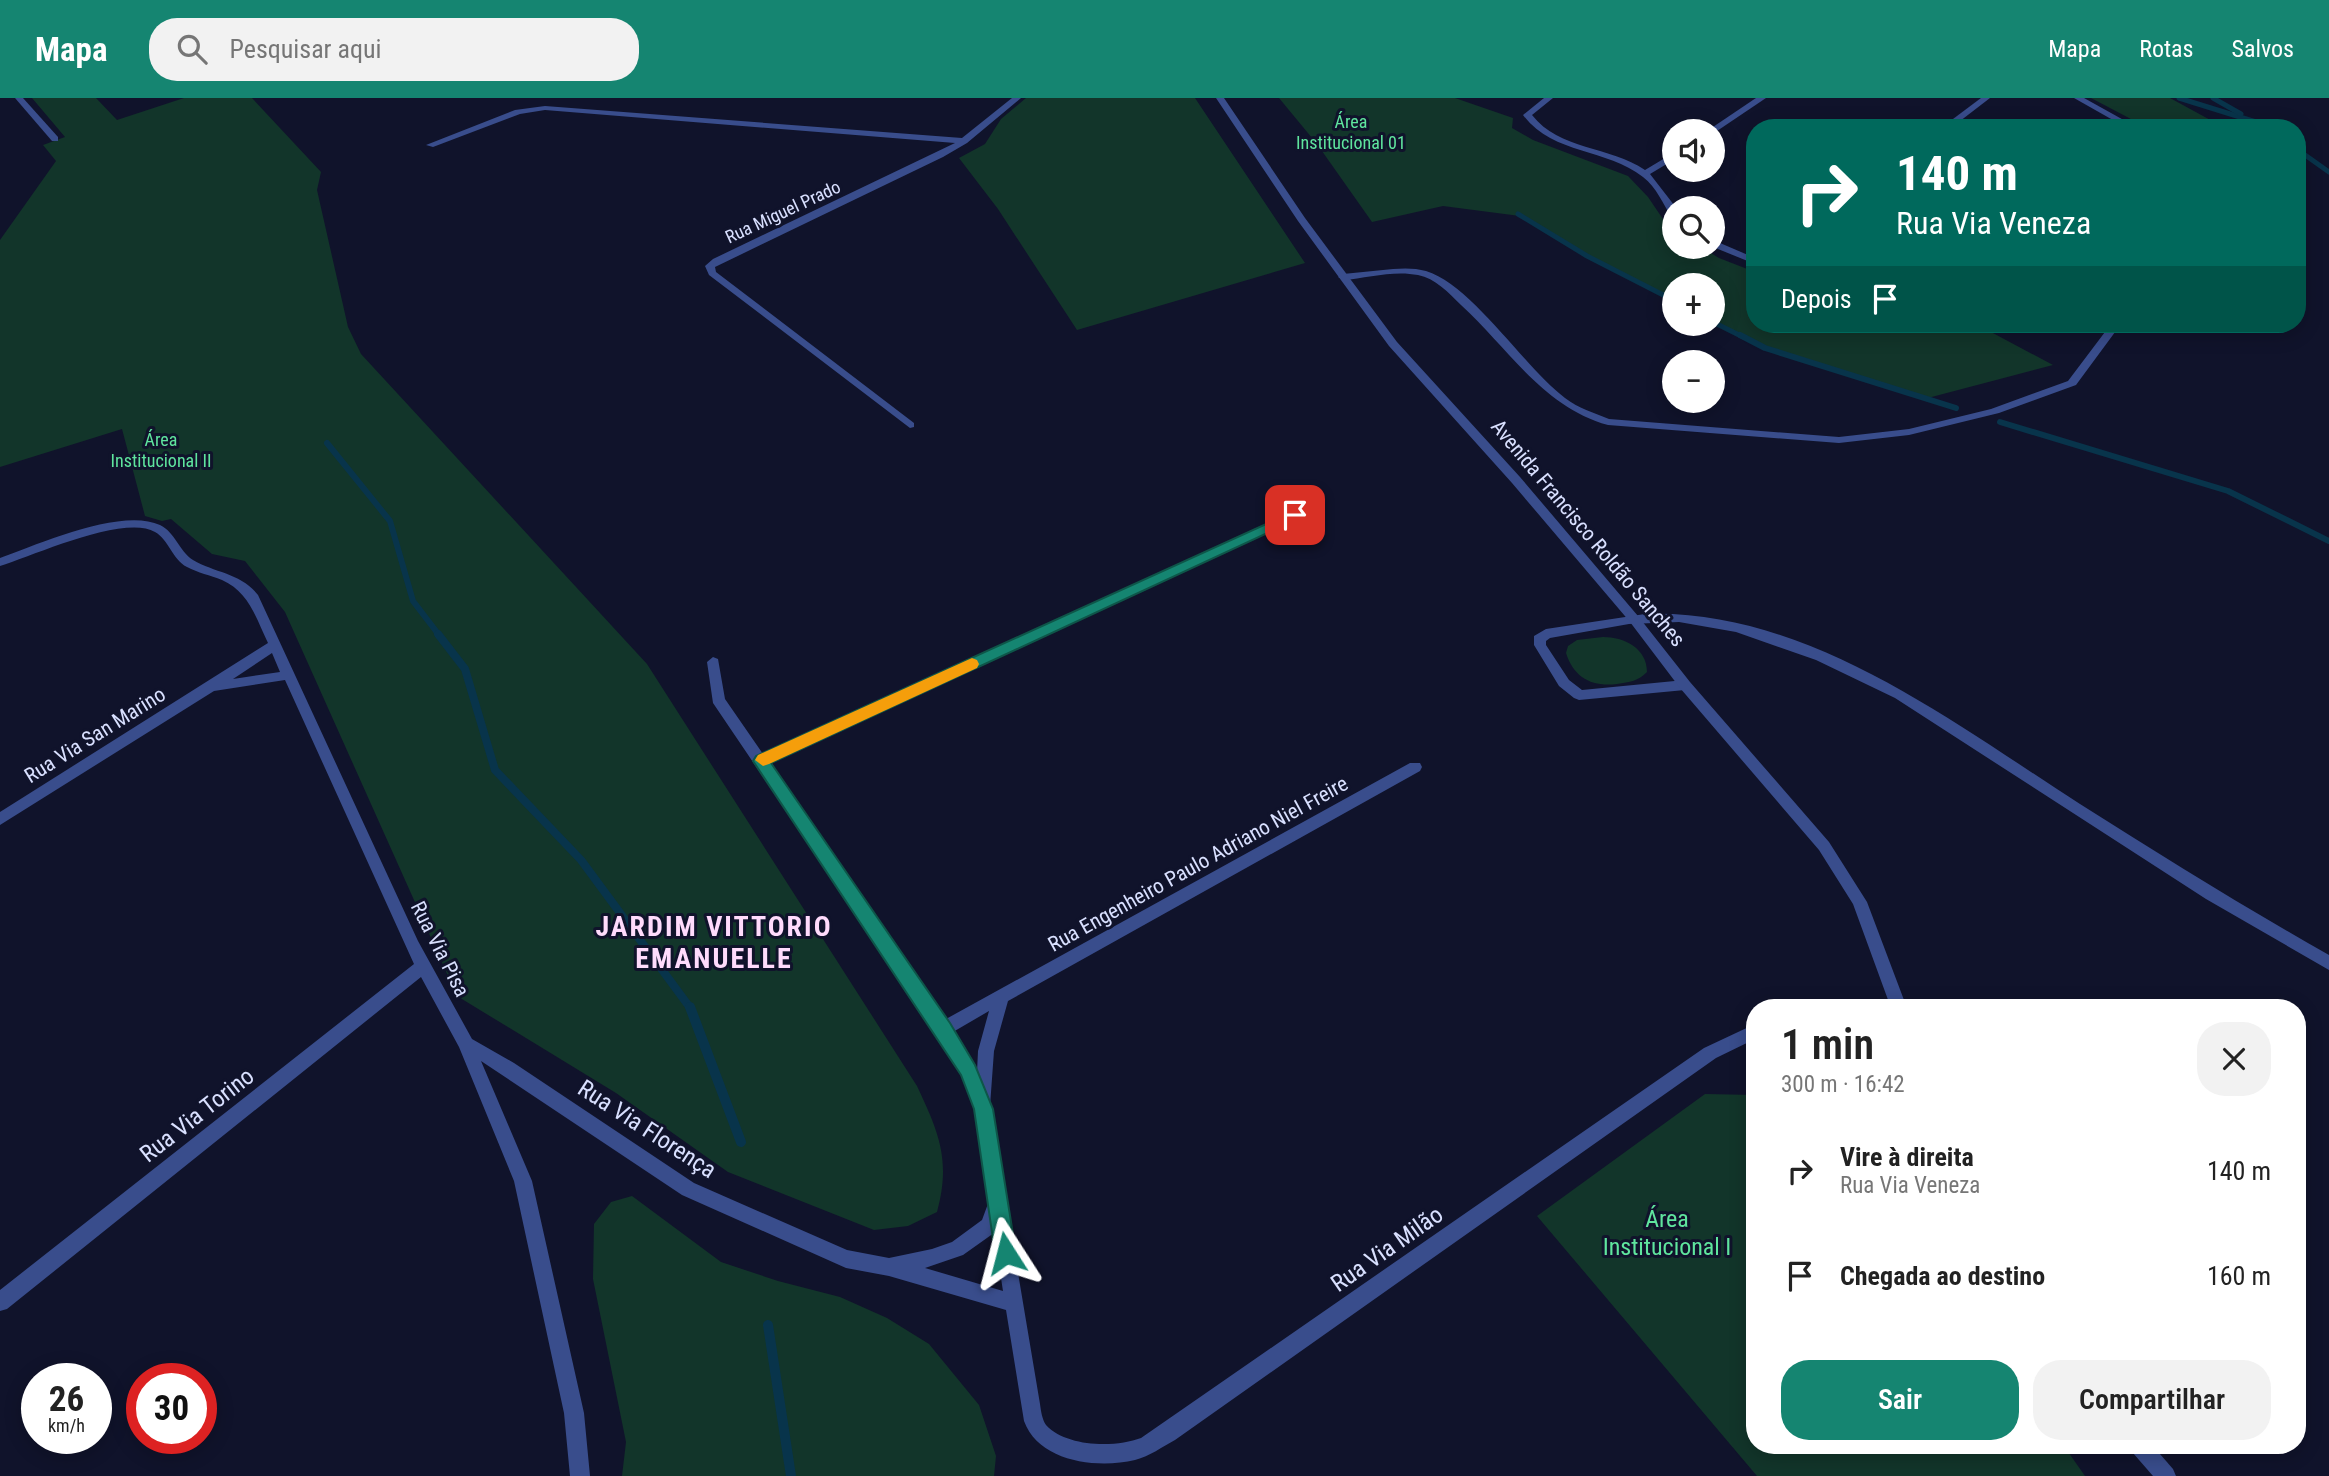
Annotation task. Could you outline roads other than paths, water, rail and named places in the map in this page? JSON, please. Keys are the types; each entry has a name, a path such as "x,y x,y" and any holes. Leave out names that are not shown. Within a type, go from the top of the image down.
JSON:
{"street":[{"path":"19,98 55,139"},
{"name":"Rua Miguel Prado","path":"910,425 712,273 710,266 940,156 964,141 1017,98"},
{"name":"Avenida Francisco Roldão Sanches","path":"1220,98 1343,277 1393,344 1634,619 1685,685 1824,846 1860,902 1896,999"},
{"path":"1549,98 1527,115 1532,126 1561,141 1645,174 1665,196"},
{"path":"1725,122 1762,98"},
{"path":"1957,119 1986,98"},
{"path":"2078,98 2117,119"},
{"path":"430,145 518,111 545,108 964,141"},
{"path":"1645,174 1662,163"},
{"path":"1725,248 1746,257"},
{"path":"1343,277 1411,271 1433,276 1456,295 1559,398 1590,416 1608,422 1839,440 1909,432 1995,411 2072,383 2109,333"},
{"path":"761,761 1295,515"},
{"name":"Rua Via Pisa","path":"0,562 103,528 141,524 155,527 166,534 181,558 200,570 226,577 252,595 424,966 466,1044 523,1181 574,1413 581,1472"},
{"path":"1685,685 1579,695 1563,683 1539,639 1546,634 1634,619 1679,618 1722,625 1798,647 1854,670 1900,695 2211,895 2329,963"},
{"name":"Rua Via San Marino","path":"0,819 274,645"},
{"path":"713,662 718,700 943,1029 968,1071 983,1109"},
{"name":"Rua Via San Marino","path":"211,687 289,676"},
{"name":"Rua Engenheiro Paulo Adriano Niel Freire","path":"943,1029 1415,767"},
{"name":"Rua Via Torino","path":"0,1302 424,966"},
{"path":"1001,998 986,1051 983,1109 1014,1303"},
{"name":"Rua Via Milão","path":"1014,1303 1030,1404 1038,1430 1054,1442 1076,1450 1107,1454 1138,1450 1180,1425 1710,1053 1746,1035"},
{"name":"Rua Via Florença","path":"466,1044 508,1068 688,1189 846,1259 889,1267 1014,1303"},
{"name":"Rua Via Florença","path":"889,1267 932,1258 957,1249 988,1226 998,1202"},
{"path":"2147,1454 2166,1476"}],"waterway":[{"path":"2179,98 2246,119"},
{"path":"2213,98 2241,114"},
{"path":"2306,156 2329,172"},
{"path":"1518,214 1587,256 1662,294"},
{"path":"1725,328 1743,337"},
{"path":"1740,335 1765,348 1956,408"},
{"path":"2000,422 2228,491 2329,541"},
{"path":"327,443 390,521 413,601 439,635"},
{"path":"438,634 465,669 495,770 581,860 690,1008"},
{"path":"690,1008 741,1142"},
{"path":"768,1325 791,1476"}],"district":[{"name":"JARDIM VITTORIO EMANUELLE","path":"714,942"}],"park label":[{"name":"Área Institucional 01","path":"1351,132"},
{"name":"Área Institucional II","path":"161,450"},
{"name":"Área Institucional I","path":"1667,1233"}]}
